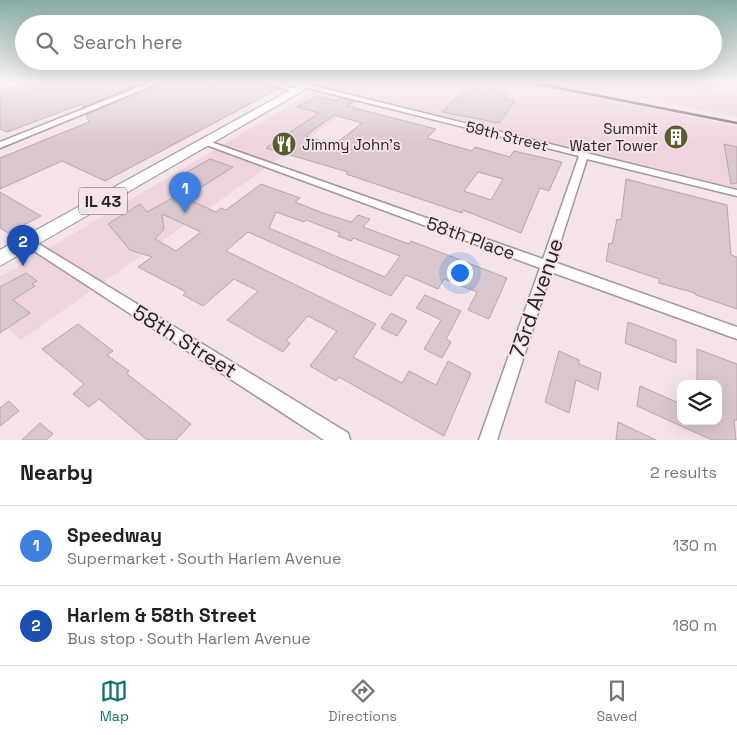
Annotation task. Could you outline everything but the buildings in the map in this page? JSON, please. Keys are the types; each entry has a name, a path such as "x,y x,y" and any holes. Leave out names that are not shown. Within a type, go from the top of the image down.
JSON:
{"main road":[{"name":"IL 43","path":"0,258 277,103"}],"street":[{"path":"0,145 107,103"},
{"name":"59th Street","path":"373,103 737,193"},
{"name":"58th Place","path":"205,143 737,333"},
{"name":"73rd Avenue","path":"488,440 584,155"},
{"name":"58th Street","path":"29,242 341,440"}],"shaded area":[{"path":"294,103 360,103 21,340 0,322 0,277"},
{"path":"385,103 622,103 737,126 737,188"},
{"path":"661,103 737,103 737,117"}],"railway":[{"path":"633,103 737,123"}],"place":[{"name":"Summit Water Tower","path":"676,137"},
{"name":"Jimmy John's","path":"284,144"},
{"name":"Speedway","path":"185,213"},
{"name":"Harlem & 58th Street","path":"23,266"}]}
